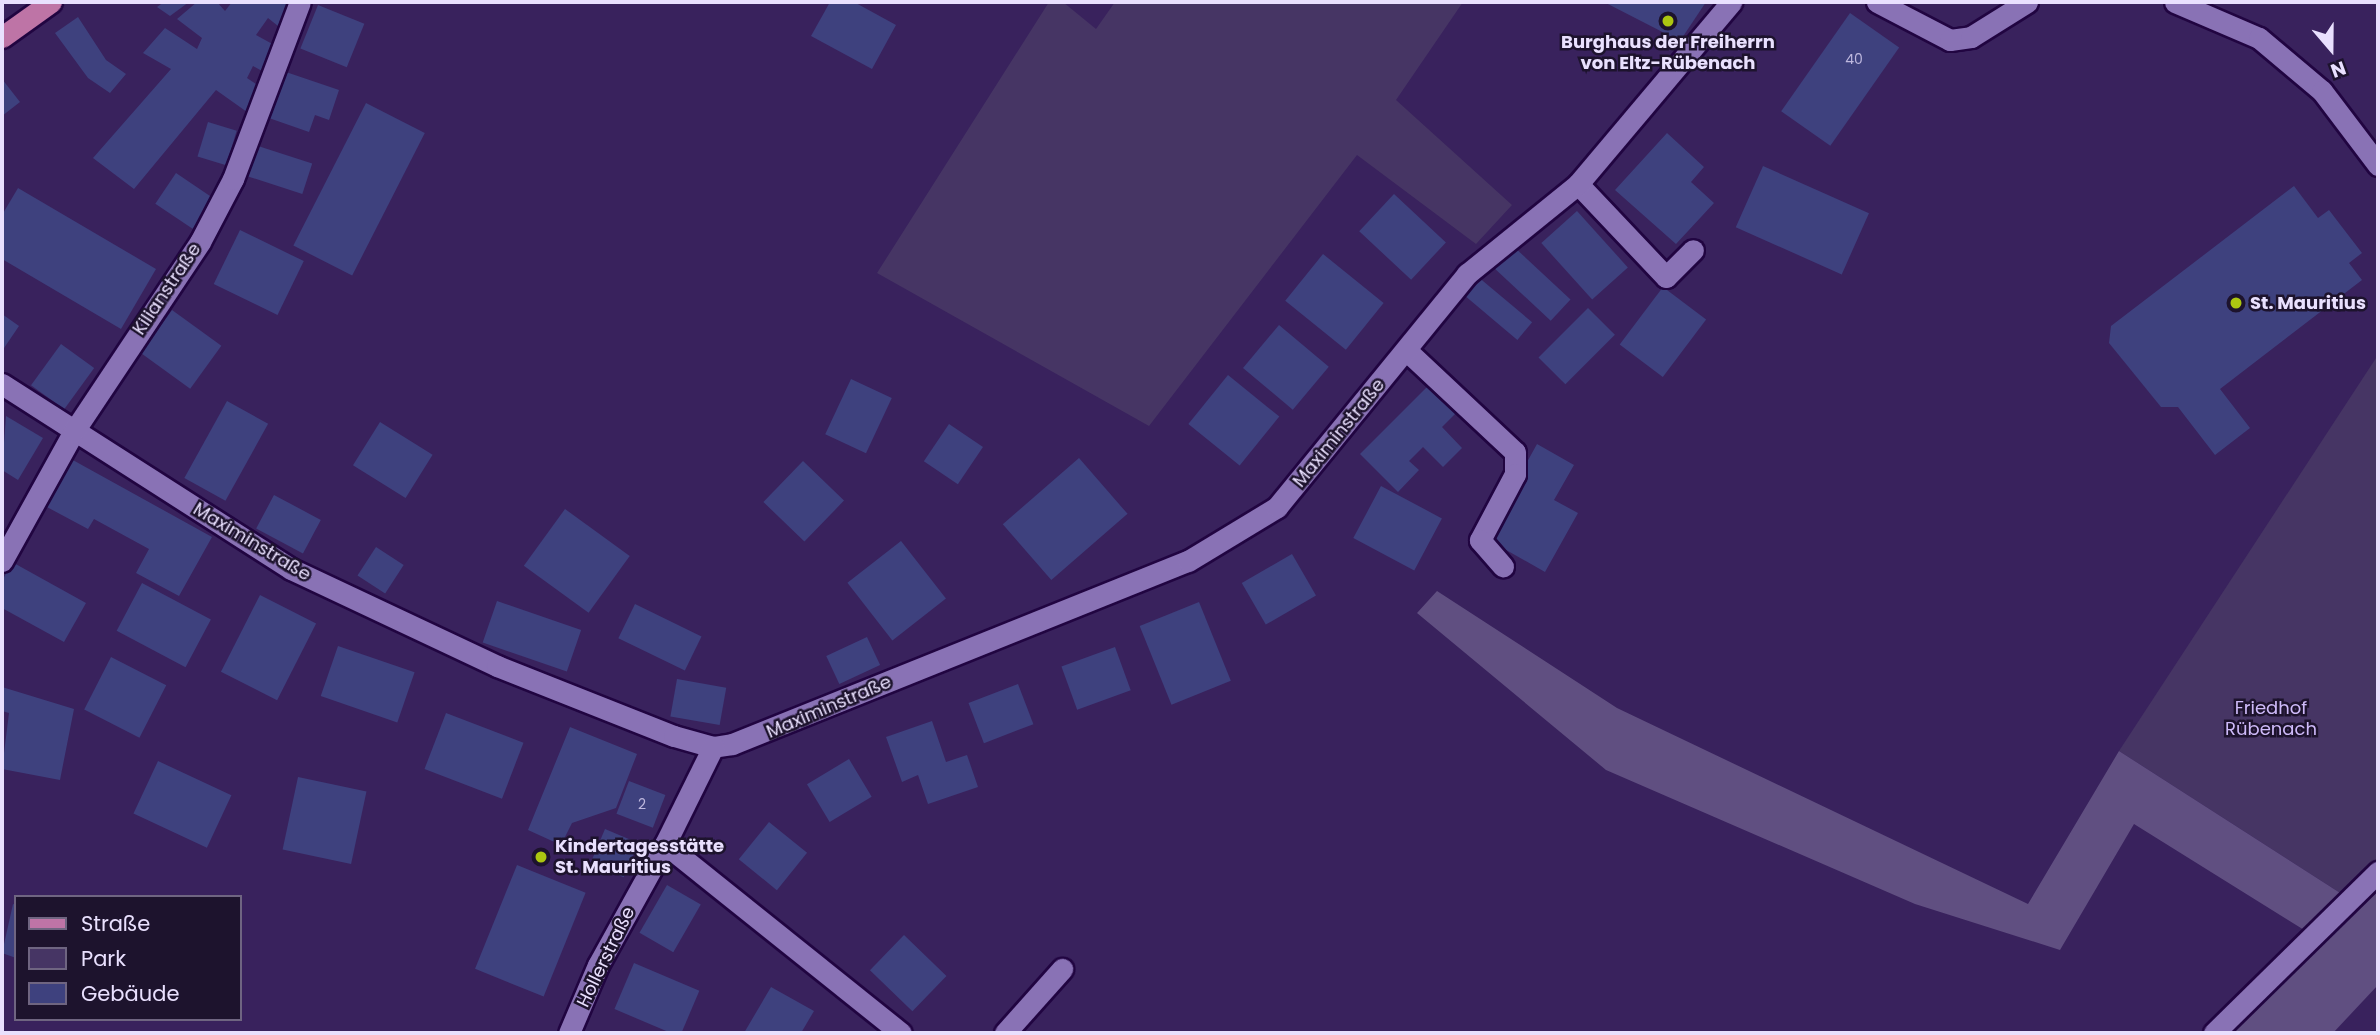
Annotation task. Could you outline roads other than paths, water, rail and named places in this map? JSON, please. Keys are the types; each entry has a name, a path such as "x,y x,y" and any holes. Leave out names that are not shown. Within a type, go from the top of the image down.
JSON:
{"main road":[{"path":"2,37 51,2"}],"street":[{"name":"Kilianstraße","path":"2,561 74,431 200,242 233,179 300,2"},
{"name":"Maximinstraße","path":"2,384 291,569 497,666 713,747 750,739 1175,566 1235,534 1277,507 1318,464 1468,274 1578,184 1731,2"},
{"path":"1877,2 1950,40 1971,37 2027,2"},
{"path":"2175,2 2259,38 2322,90 2378,166"},
{"path":"1578,184 1666,277 1693,250"},
{"path":"1406,351 1515,452 1515,474 1480,540 1503,566"},
{"path":"713,747 665,844 901,1033"},
{"name":"Hollerstraße","path":"569,1033 598,965 665,844"},
{"path":"2214,1033 2378,872"},
{"path":"1005,1033 1062,969"}],"place":[{"name":"Burghaus der Freiherrn von Eltz-Rübenach","path":"1668,21"},
{"name":"St. Mauritius","path":"2236,303"},
{"name":"Kindertagesstätte St. Mauritius","path":"541,857"}],"park label":[{"name":"Friedhof Rübenach","path":"2271,719"}]}
